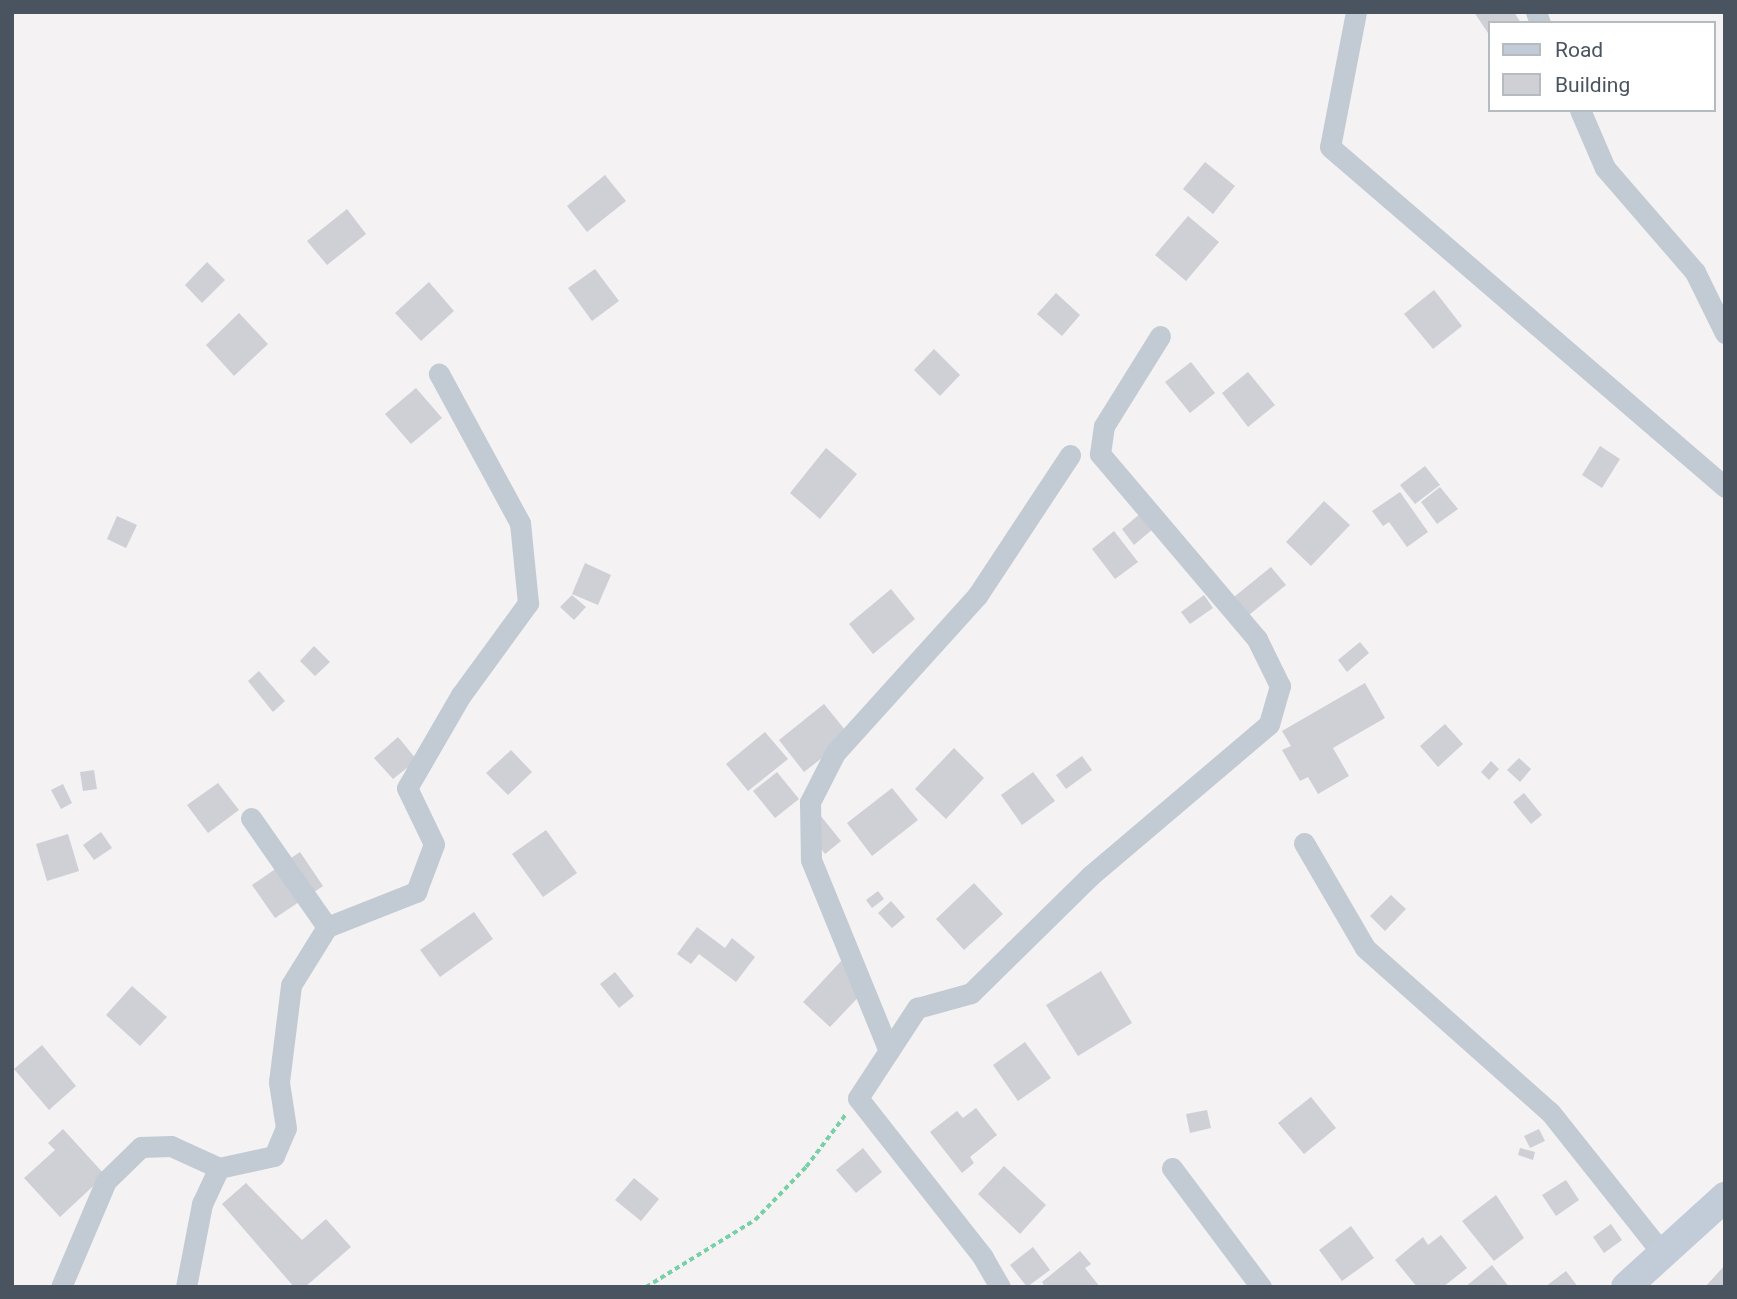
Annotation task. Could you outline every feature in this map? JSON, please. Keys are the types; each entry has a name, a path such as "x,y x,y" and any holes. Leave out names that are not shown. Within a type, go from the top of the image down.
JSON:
{"street":[{"path":"1356,12 1330,147 1725,487"},
{"path":"1581,112 1605,168 1695,272 1725,333"},
{"path":"1000,1287 983,1257 858,1098 917,1009 971,993 1090,876 1269,724 1280,686 1257,639 1100,454 1104,426 1160,336"},
{"path":"61,1287 106,1181 141,1147 171,1146 219,1168 274,1156 286,1128 279,1082 291,985 327,927 416,892 434,844 407,788 461,695 528,603 520,523 439,374"},
{"path":"889,1051 811,860 810,802 835,753 977,596 1070,455"},
{"path":"251,818 327,927"},
{"path":"1304,843 1365,948 1550,1112 1663,1254"},
{"path":"186,1287 202,1204 219,1168"},
{"path":"1171,1168 1261,1287"},
{"path":"1638,1283 1663,1254 1725,1197"}],"path":[{"path":"646,1287 755,1220 806,1167 858,1098"}],"building":[{"path":"1474,12 1514,12 1520,21 1488,21 1488,33"},
{"path":"1205,162 1235,186 1213,214 1183,189"},
{"path":"605,175 626,201 587,232 567,206"},
{"path":"347,209 366,234 327,265 307,241"},
{"path":"1188,216 1219,242 1186,281 1155,255"},
{"path":"207,262 225,280 202,303 185,285"},
{"path":"595,269 619,301 592,321 568,288"},
{"path":"429,282 454,311 421,341 395,313"},
{"path":"1434,290 1462,326 1433,349 1404,314"},
{"path":"1056,293 1080,315 1062,336 1037,314"},
{"path":"239,313 268,344 234,376 206,345"},
{"path":"934,349 960,375 940,396 914,370"},
{"path":"1191,362 1215,393 1190,413 1165,382"},
{"path":"1248,372 1275,405 1248,427 1222,393"},
{"path":"416,388 442,418 411,444 385,414"},
{"path":"1600,446 1620,459 1602,488 1582,475"},
{"path":"826,448 857,474 820,519 790,493"},
{"path":"1425,466 1440,485 1415,504 1400,485"},
{"path":"1440,487 1458,509 1437,524 1421,502"},
{"path":"1400,492 1428,532 1407,547 1389,522 1383,526 1372,511"},
{"path":"1324,501 1350,525 1311,566 1286,542"},
{"path":"1141,513 1154,528 1134,545 1122,529"},
{"path":"117,516 137,525 126,548 107,539"},
{"path":"1114,531 1138,562 1115,579 1092,549"},
{"path":"585,563 611,575 598,605 572,594"},
{"path":"1271,567 1286,585 1244,619 1229,601"},
{"path":"891,589 915,619 873,654 849,624"},
{"path":"572,595 586,607 574,620 560,607"},
{"path":"1204,595 1213,608 1190,624 1181,612"},
{"path":"1360,642 1369,653 1347,672 1338,660"},
{"path":"314,646 330,662 315,676 300,661"},
{"path":"259,671 285,701 273,712 248,681"},
{"path":"1365,683 1385,718 1333,748 1349,776 1318,794 1308,777 1300,781 1282,750 1291,746 1282,731"},
{"path":"824,704 850,736 804,772 779,740"},
{"path":"1445,724 1463,744 1438,767 1420,746"},
{"path":"765,732 788,759 748,791 726,764"},
{"path":"398,737 417,760 393,779 374,758"},
{"path":"954,748 984,778 946,819 915,789"},
{"path":"511,750 532,772 508,795 486,773"},
{"path":"1082,756 1092,770 1066,789 1056,775"},
{"path":"1519,758 1531,769 1520,782 1507,770"},
{"path":"1491,761 1499,769 1489,780 1481,772"},
{"path":"94,770 97,789 83,791 80,772"},
{"path":"777,772 799,799 775,818 753,791"},
{"path":"1033,772 1055,801 1022,825 1001,795"},
{"path":"218,783 239,810 208,833 187,805"},
{"path":"63,784 72,803 61,809 51,790"},
{"path":"892,788 918,820 872,856 847,823"},
{"path":"1524,793 1542,815 1531,824 1513,802"},
{"path":"820,815 841,841 825,854 804,827"},
{"path":"546,830 577,873 543,897 512,854"},
{"path":"101,832 112,848 94,860 83,845"},
{"path":"68,834 79,871 47,881 36,844"},
{"path":"300,852 323,886 275,918 252,885"},
{"path":"974,883 1003,914 964,950 936,919"},
{"path":"878,891 884,899 872,908 866,900"},
{"path":"1391,895 1406,909 1385,931 1370,916"},
{"path":"891,901 905,917 892,928 878,913"},
{"path":"474,912 493,939 440,977 420,950"},
{"path":"697,927 725,948 732,938 755,957 736,982 699,954 691,964 677,954"},
{"path":"843,959 870,985 830,1027 803,1002"},
{"path":"1101,971 1132,1023 1078,1056 1046,1005"},
{"path":"615,972 634,996 619,1008 600,984"},
{"path":"132,986 167,1017 140,1046 106,1015"},
{"path":"1025,1042 1051,1078 1018,1101 993,1065"},
{"path":"42,1045 76,1086 49,1110 14,1069"},
{"path":"1311,1097 1336,1128 1304,1154 1278,1123"},
{"path":"976,1108 997,1135 970,1157 974,1163 962,1173 930,1132 957,1111 963,1118"},
{"path":"1207,1110 1211,1128 1190,1133 1186,1114"},
{"path":"63,1129 105,1175 60,1217 24,1178 55,1150 48,1143"},
{"path":"1539,1129 1545,1141 1530,1148 1524,1136"},
{"path":"863,1148 882,1172 856,1193 836,1170"},
{"path":"1520,1148 1535,1152 1533,1160 1518,1155"},
{"path":"1004,1166 1046,1205 1020,1234 978,1194"},
{"path":"634,1178 659,1199 641,1221 615,1200"},
{"path":"1566,1180 1579,1200 1556,1216 1542,1195"},
{"path":"246,1183 302,1240 326,1219 351,1247 305,1287 294,1287 222,1204"},
{"path":"1496,1195 1524,1238 1494,1261 1462,1221"},
{"path":"1611,1224 1622,1240 1604,1253 1593,1237"},
{"path":"1351,1226 1374,1258 1342,1281 1319,1250"},
{"path":"1441,1235 1467,1268 1443,1287 1417,1287 1395,1260 1423,1237 1428,1245"},
{"path":"1033,1247 1050,1270 1027,1287 1010,1265"},
{"path":"1080,1251 1091,1264 1085,1268 1100,1287 1045,1287 1042,1282"},
{"path":"1492,1265 1509,1287 1465,1287"},
{"path":"1725,1265 1725,1287 1705,1287"},
{"path":"1566,1271 1578,1287 1545,1287"}]}
